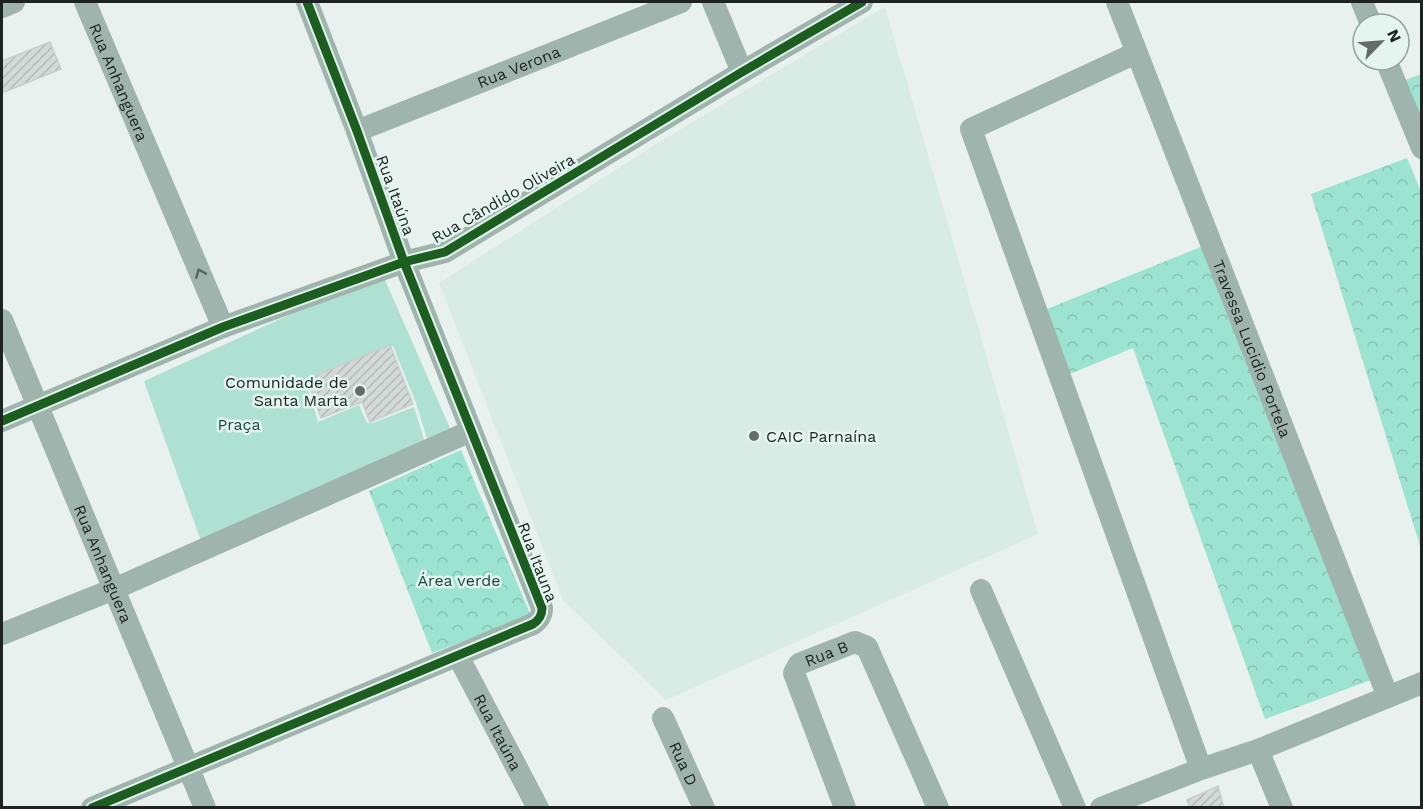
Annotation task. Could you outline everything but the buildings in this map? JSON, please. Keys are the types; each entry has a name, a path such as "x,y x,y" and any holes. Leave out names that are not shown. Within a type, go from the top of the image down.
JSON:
{"street":[{"path":"2,7 14,2"},
{"name":"Rua Anhanguera","path":"85,2 223,327"},
{"name":"Rua Itaúna","path":"307,2 404,262 471,431"},
{"name":"Rua Verona","path":"357,131 681,2"},
{"path":"713,2 742,72"},
{"name":"Rua Cândido Oliveira","path":"2,421 223,327 404,262 445,252 862,2"},
{"name":"Travessa Lucidio Portela","path":"1117,2 1388,697"},
{"path":"1136,53 971,129 1201,769"},
{"path":"1391,72 1422,148"},
{"name":"Rua Anhanguera","path":"2,320 205,807"},
{"path":"2,634 114,589 471,431"},
{"name":"Rua Itauna","path":"458,656 537,622 542,613 542,608 471,431"},
{"path":"981,590 1075,807"},
{"name":"Rua B","path":"845,807 794,673 800,664 855,642 867,648 938,807"},
{"path":"92,807 458,656"},
{"name":"Rua Itaúna","path":"458,656 538,807"},
{"path":"1101,807 1258,750 1422,683"},
{"name":"Rua D","path":"663,717 704,807"},
{"path":"1258,750 1282,807"}],"shaded area":[{"name":"CAIC Parnaína","path":"885,7 1038,534 666,700 563,600 439,283 656,144"}],"green space":[{"path":"1421,74 1421,145 1395,84"},
{"path":"1407,158 1422,194 1421,549 1311,194"},
{"path":"1203,246 1371,680 1265,719 1133,348 1060,378 1037,313"},
{"name":"Praça","path":"382,273 453,435 429,445 416,403 393,346 305,379 318,422 359,405 367,423 373,423 414,407 426,446 202,544 144,381"},
{"name":"Área verde","path":"461,450 531,616 432,653 369,491"}],"cycle path":[{"path":"92,808 533,624 541,613 542,608 404,262 307,2"},
{"path":"2,421 223,327 404,262 445,252 862,2"}],"place":[{"name":"Comunidade de Santa Marta","path":"360,391"},
{"name":"CAIC Parnaína","path":"754,436"}]}
